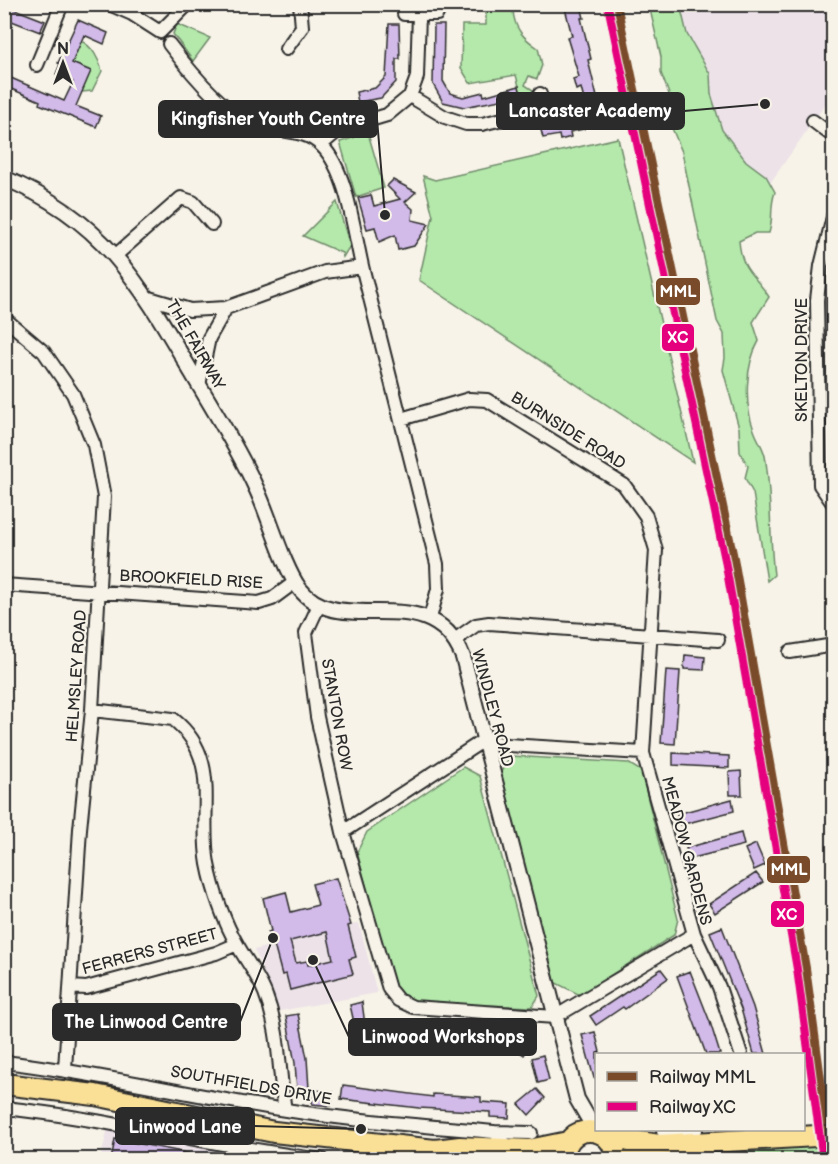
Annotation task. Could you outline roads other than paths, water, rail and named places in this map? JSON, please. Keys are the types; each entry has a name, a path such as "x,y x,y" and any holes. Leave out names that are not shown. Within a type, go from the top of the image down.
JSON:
{"highway":[{"path":"4,1084 95,1095 274,1132 435,1150 477,1160"},
{"path":"435,1150 460,1147 530,1150 568,1146 578,1132 661,1138 771,1138 834,1135"},
{"path":"601,1133 615,1148 615,1160"},
{"path":"630,1160 661,1138"}],"street":[{"path":"37,65 62,4"},
{"path":"109,4 132,14 160,32 188,4"},
{"path":"286,49 302,27 300,4"},
{"path":"404,14 437,14"},
{"path":"321,145 340,129 387,115 410,96 417,77 419,14"},
{"path":"169,44 212,91 249,123 310,136 329,154 340,177 401,420 437,564 438,589 430,618 320,605 309,599 295,582"},
{"path":"410,96 456,122 473,125 543,109 540,94"},
{"path":"813,121 834,137"},
{"name":"THE FAIRWAY","path":"4,177 30,188 83,223 116,255 149,298 251,476 295,582"},
{"path":"116,255 181,198 193,202 212,224"},
{"name":"SKELTON DRIVE","path":"834,213 821,266 816,317 820,485 834,505"},
{"path":"149,298 190,310 226,308 326,272 362,267"},
{"path":"199,384 208,338 226,308"},
{"name":"HELMSLEY ROAD","path":"4,318 44,352 61,375 77,404 94,445 104,497 92,710 80,829 65,1069"},
{"name":"BURNSIDE ROAD","path":"401,420 469,399 487,400 624,485 646,516 656,550 643,753"},
{"name":"BROOKFIELD RISE","path":"4,585 259,603 272,599 295,582"},
{"name":"STANTON ROW","path":"320,605 309,625 307,642 317,717 343,832"},
{"name":"WINDLEY ROAD","path":"430,618 456,639 577,1099 595,1124"},
{"path":"456,639 476,625 489,623 718,640"},
{"path":"790,652 834,645"},
{"path":"92,710 173,719 198,746 205,768 204,818 208,862 218,896 237,944 254,970 270,1007 281,1060 285,1110"},
{"path":"555,1017 413,1006 398,1000 389,989 343,832 484,740 508,745 643,753"},
{"name":"MEADOW GARDENS","path":"555,1017 694,934 643,753"},
{"path":"694,934 719,987 741,1053"},
{"name":"FERRERS STREET","path":"71,987 86,988 216,953 237,944"},
{"name":"SOUTHFIELDS DRIVE","path":"4,1062 65,1069 285,1110 362,1121 531,1133"},
{"name":"WINDLEY ROAD","path":"568,1146 577,1099"},
{"path":"4,1108 57,1113 243,1148 323,1160"},
{"path":"661,1138 692,1131"},
{"path":"494,1132 510,1149"}],"rail line":[{"name":"MML","path":"617,4 734,558 806,968 832,1160"},
{"name":"XC","path":"608,6 725,560 797,969 823,1160"}],"place":[{"name":"Lancaster Academy","path":"765,104"},
{"name":"Kingfisher Youth Centre","path":"385,215"},
{"name":"The Linwood Centre","path":"273,938"},
{"name":"Linwood Workshops","path":"313,960"},
{"name":"Linwood Lane","path":"361,1129"}]}
